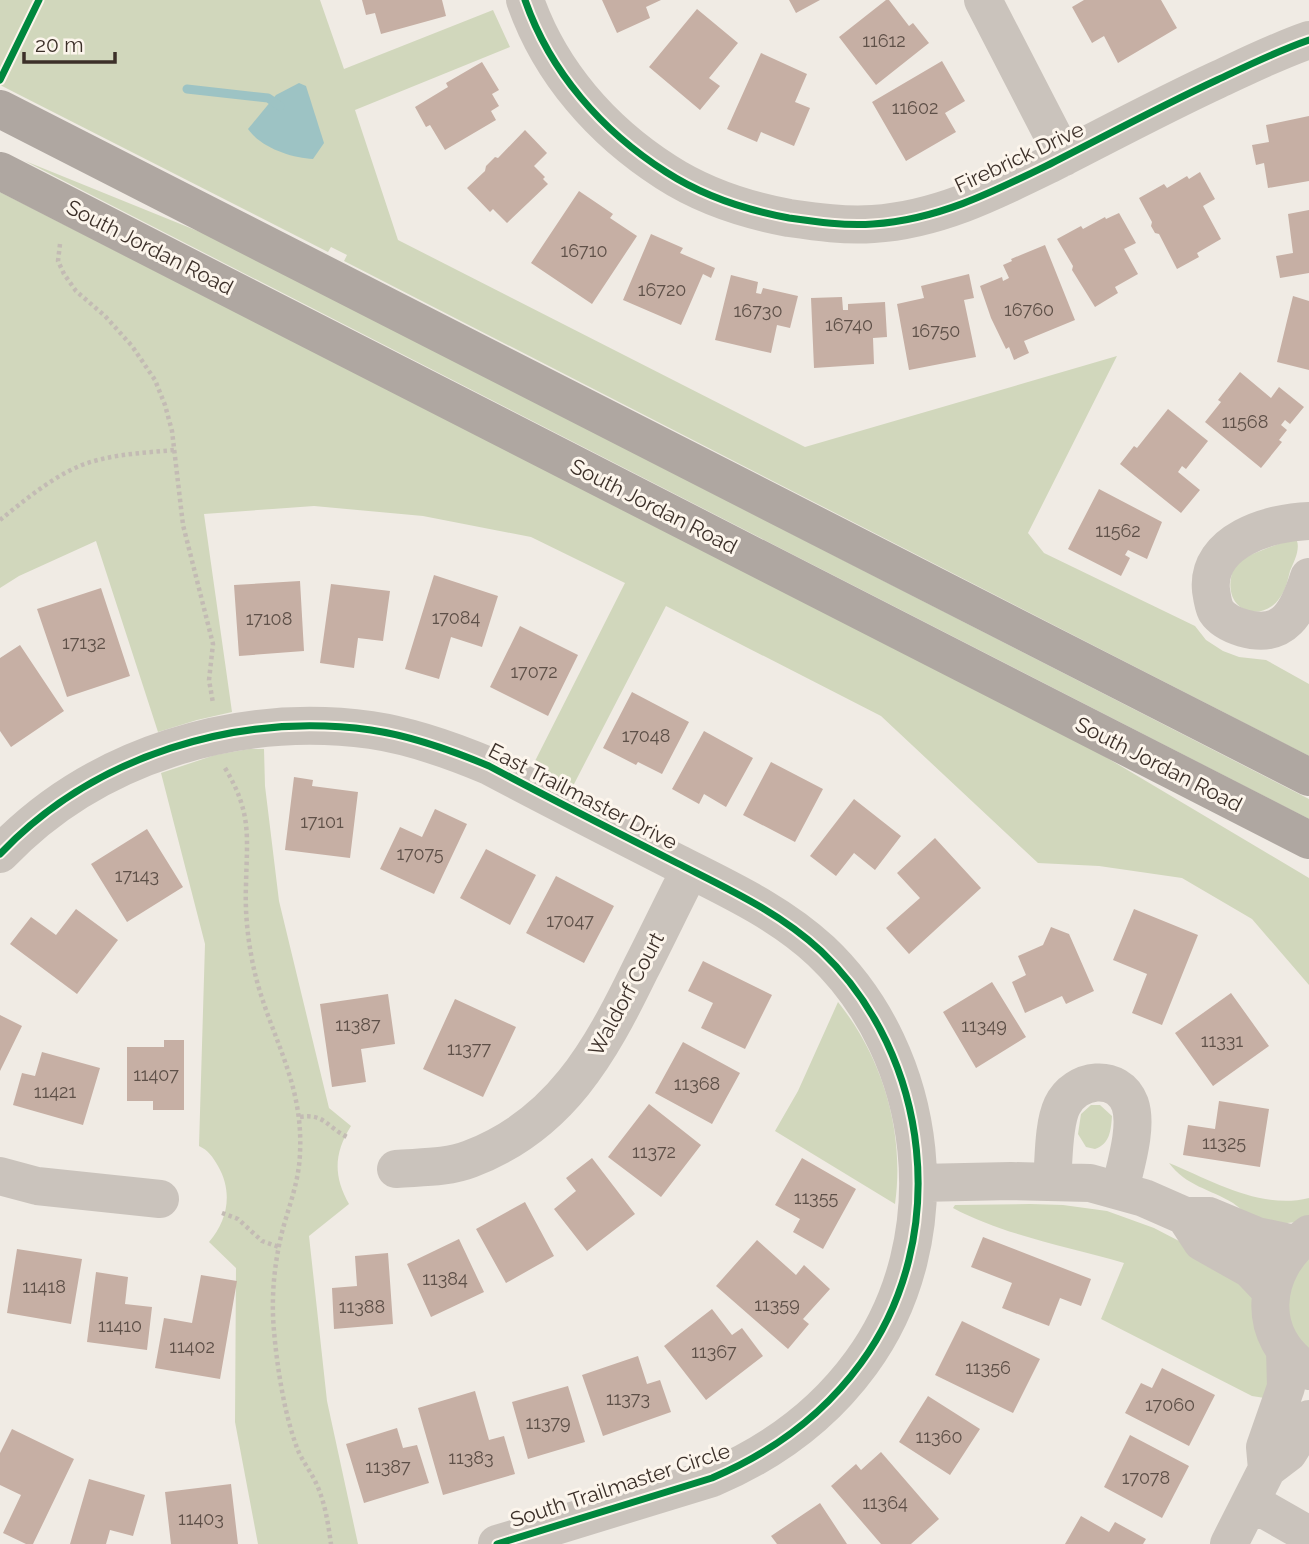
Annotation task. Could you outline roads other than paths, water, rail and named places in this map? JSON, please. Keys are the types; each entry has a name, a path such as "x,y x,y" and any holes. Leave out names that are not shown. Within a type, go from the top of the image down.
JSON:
{"main road":[{"path":"0,109 1309,777"},
{"name":"South Jordan Road","path":"0,171 1309,840"}],"street":[{"name":"Firebrick Drive","path":"525,0 556,66 597,115 645,158 694,188 730,203 767,214 837,224 874,224 940,212 974,201 1252,63 1309,40"},
{"path":"983,0 1064,157"},
{"path":"1309,521 1293,522 1244,537 1224,549 1214,565 1210,582 1212,598 1217,612 1227,622 1253,631 1269,630 1286,623 1298,610 1309,577"},
{"name":"East Trailmaster Drive","path":"0,854 42,816 85,786 134,761 173,746 260,729 309,726 373,731 445,749 489,766 690,870 781,919 822,952 860,996 880,1027 899,1069 915,1135 919,1183"},
{"name":"Waldorf Court","path":"396,1169 446,1166 469,1160 510,1139 550,1110 584,1072 614,1025 690,870"},
{"path":"1052,1181 1061,1108 1070,1093 1079,1087 1092,1082 1104,1083 1123,1094 1130,1103 1133,1118 1120,1190"},
{"path":"0,1175 37,1186 160,1199"},
{"path":"919,1183 1090,1183 1144,1198 1185,1216 1209,1216 1257,1236 1302,1239"},
{"name":"South Trailmaster Circle","path":"497,1544 712,1478 767,1450 820,1410 863,1360 893,1305 912,1248 919,1183"},
{"path":"1185,1216 1202,1242 1250,1269 1271,1290"},
{"path":"1259,1486 1265,1447 1297,1360 1275,1330 1270,1308 1271,1290 1275,1273 1302,1239"},
{"path":"1229,1544 1259,1486 1288,1452 1309,1419"},
{"path":"1259,1486 1309,1535"}],"water":[{"path":"299,83 306,86 324,143 313,159 296,157 269,147 248,129 276,95"}],"waterway":[{"path":"187,89 268,98 280,106"}]}
